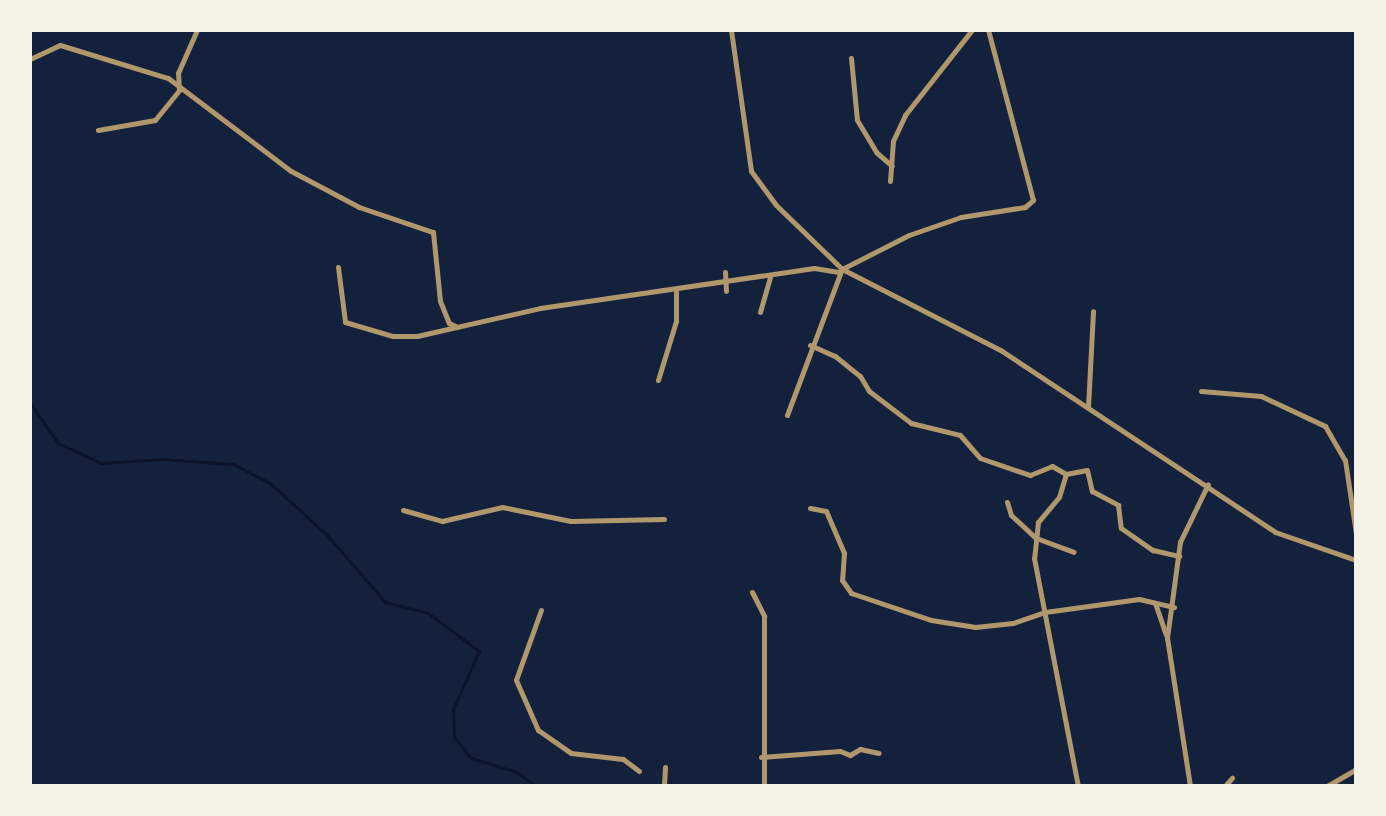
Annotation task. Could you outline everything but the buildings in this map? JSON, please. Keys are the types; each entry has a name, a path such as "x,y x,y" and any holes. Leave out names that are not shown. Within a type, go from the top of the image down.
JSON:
{"street":[{"path":"98,130 155,120 179,90 178,73 197,30"},
{"path":"731,30 751,171 776,205 841,270 1002,351 1208,484 1275,532 1356,560"},
{"path":"890,181 893,141 919,91 972,30"},
{"path":"338,267 345,322 393,336 457,327 540,308 676,292 814,268 841,270 909,235 961,217 1025,207 1033,200 988,30"},
{"path":"30,59 50,47 74,47 168,78 179,90 291,171 359,207 433,232 440,301 457,327"},
{"path":"851,58 857,120 876,152 892,166"},
{"path":"787,415 810,345 841,270"},
{"path":"725,272 726,291"},
{"path":"760,312 771,276"},
{"path":"658,380 676,321 676,292"},
{"path":"1088,407 1093,311"},
{"path":"810,345 847,366 869,391 911,423 960,435 980,458 1030,475 1052,466 1066,474 1087,470 1092,491 1118,505 1121,528 1153,550 1179,556"},
{"path":"1201,391 1261,396 1325,426 1345,460 1356,534"},
{"path":"1066,474 1059,497 1041,515 1034,558 1078,785 1070,786"},
{"path":"1167,638 1174,607 1179,556 1208,484"},
{"path":"1007,502 1011,515 1036,538 1074,552"},
{"path":"403,510 442,521 502,507 541,510 571,521 664,519"},
{"path":"810,508 826,511 844,553 842,580 868,603 975,627 1013,623 1045,612 1113,607 1139,599 1174,607"},
{"path":"752,592 764,616 761,757 764,786"},
{"path":"1155,602 1167,638 1190,786"},
{"path":"541,610 516,680 538,730 571,753 623,759 639,771"},
{"path":"761,757 840,751 850,755 860,749 879,753"},
{"path":"664,786 665,767"},
{"path":"1327,786 1356,769"},
{"path":"1225,786 1232,778"}],"waterway":[{"path":"30,403 58,443 101,463 162,459 233,464 270,483 327,535 385,602 428,613 479,651 453,709 454,737 471,758 517,772 535,786"}]}
